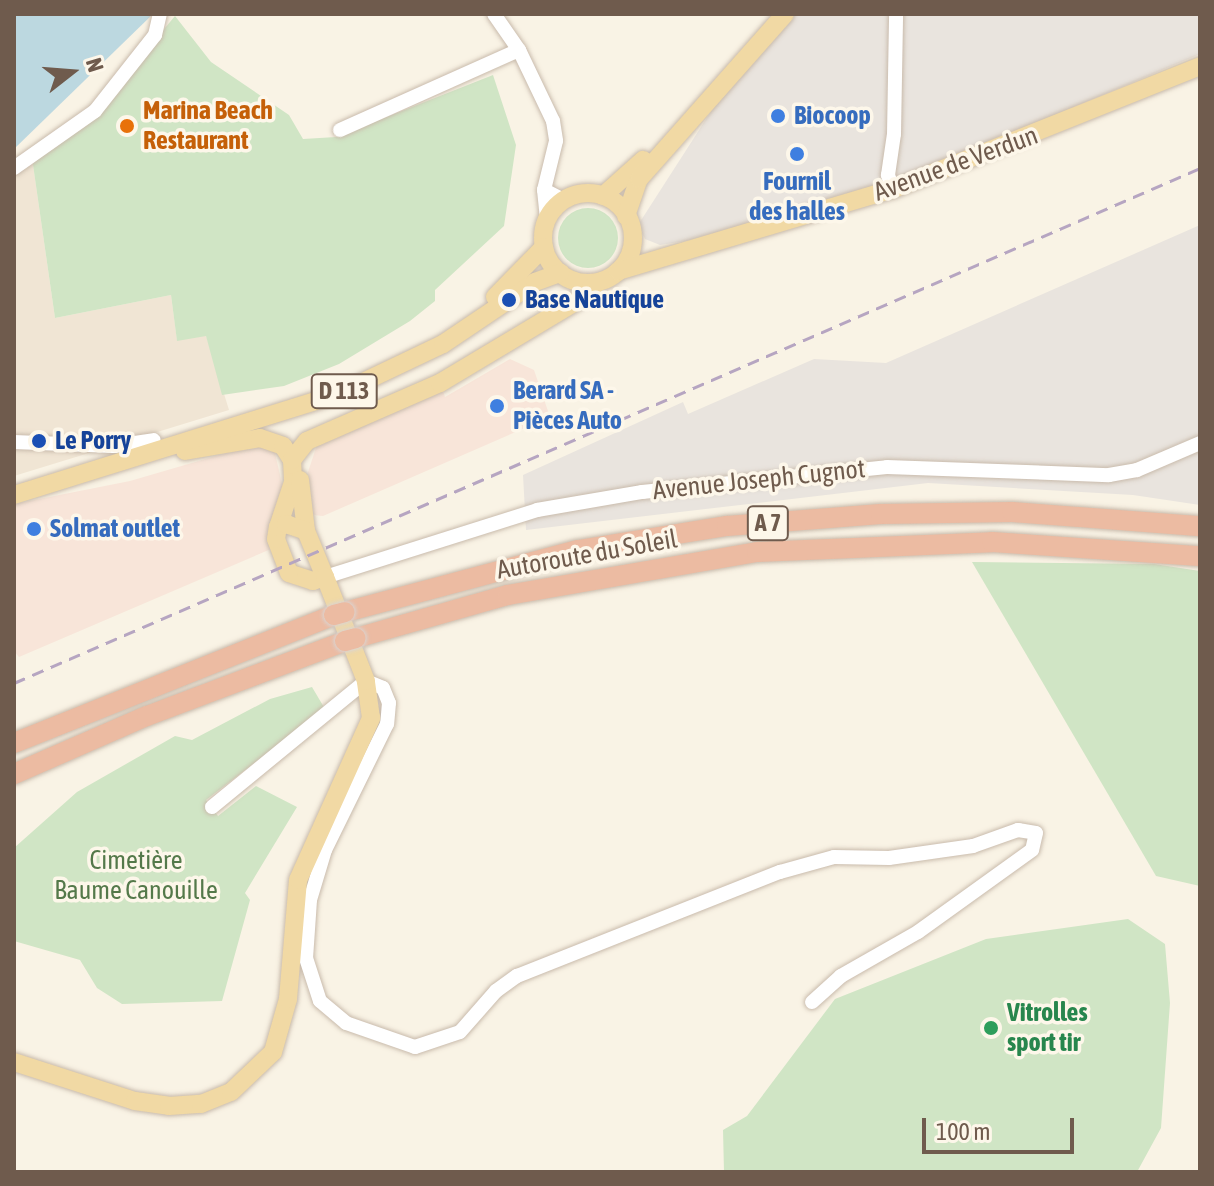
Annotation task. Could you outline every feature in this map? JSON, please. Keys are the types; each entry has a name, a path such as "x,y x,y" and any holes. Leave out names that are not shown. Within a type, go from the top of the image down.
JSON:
{"highway":[{"name":"Autoroute du Soleil","path":"14,743 339,614 578,550 727,526 881,514 1012,512 1200,526"},
{"name":"Autoroute du Soleil","path":"14,774 147,716 350,640 508,595 757,552 992,542 1200,556"}],"main road":[{"path":"603,196 647,156 772,14"},
{"path":"626,216 639,179 785,14"},
{"name":"Avenue de Verdun","path":"706,247 893,189 1200,66"},
{"path":"577,301 568,277 544,247 547,218 564,200 576,195 603,196 626,216 632,237 653,253 706,247"},
{"path":"618,271 632,237"},
{"name":"D 113","path":"14,484 345,380 425,341 498,295 544,247"},
{"path":"325,577 313,581 289,573 278,552 278,527 292,495 292,460 301,445 440,383 577,301 598,282 618,271 706,247"},
{"path":"568,277 598,282"},
{"name":"D 113","path":"14,495 338,394 443,344 535,282 568,277"},
{"path":"14,1062 135,1101 169,1106 201,1104 255,1075 284,1026 298,880 365,741 371,699 306,531 301,464 314,437"},
{"path":"108,465 260,438 283,446 292,460"},
{"path":"278,527 292,523 306,531"}],"street":[{"path":"14,168 95,111 155,35 160,14"},
{"path":"494,14 519,50 553,121 556,141 544,190 547,218"},
{"path":"893,189 888,175 894,134 896,14"},
{"path":"340,130 519,50"},
{"path":"544,190 564,200"},
{"path":"14,442 114,446 154,440"},
{"name":"Avenue Joseph Cugnot","path":"325,577 537,510 642,492 887,467 1109,475 1137,470 1200,443"},
{"path":"212,807 366,681 383,688 389,703 387,724 325,850 310,900 306,958 320,1001 346,1023 415,1047 438,1043 460,1032 496,991 517,976 780,872 834,857 889,858 973,846 1018,830 1036,833 1032,850 918,932 841,976 812,1002"}],"shaded area":[{"path":"794,14 1200,14 1200,54 909,176 716,236 660,245 645,239 638,225 719,99"},
{"path":"32,158 55,318 171,295 177,340 206,335 229,410 14,476 14,172"},
{"path":"1200,225 1200,505 1133,495 928,483 526,530 523,475 683,402 688,414 814,359 886,363"},
{"path":"510,359 534,370 550,417 323,516 313,515 308,472 317,445 443,391 445,397"},
{"path":"264,442 274,449 283,488 271,549 19,657 14,651 14,504 130,481"}],"green space":[{"path":"175,16 211,62 289,115 303,139 336,137 493,75 516,145 504,226 435,290 435,301 410,321 339,364 284,386 222,395 206,336 177,341 171,295 55,318 32,158 83,126"},
{"path":"588,208 600,210 609,217 616,226 616,250 609,259 600,266 588,268 576,266 567,259 560,250 558,238 560,226 567,217 576,210"},
{"path":"972,562 1154,564 1200,571 1200,886 1156,876"},
{"name":"Cimetière Baume Canouille","path":"312,687 325,709 206,800 218,816 256,786 297,807 245,893 250,900 222,1001 122,1004 97,988 80,960 14,941 14,848 77,792 175,736 192,740 270,699"},
{"name":"Vitrolles sport tir","path":"1128,919 1165,944 1170,1003 1161,1128 1137,1172 724,1172 723,1130 747,1116 835,999 986,939"}],"water":[{"path":"14,14 153,14 14,149"}],"railway":[{"path":"14,683 1200,168"}],"place":[{"name":"Biocoop","path":"778,116"},
{"name":"Marina Beach Restaurant","path":"127,126"},
{"name":"Fournil des halles","path":"797,154"},
{"name":"Base Nautique","path":"509,300"},
{"name":"Berard SA - Pièces Auto","path":"497,406"},
{"name":"Le Porry","path":"39,441"},
{"name":"Solmat outlet","path":"34,529"},
{"name":"Vitrolles sport tir","path":"991,1028"}]}
